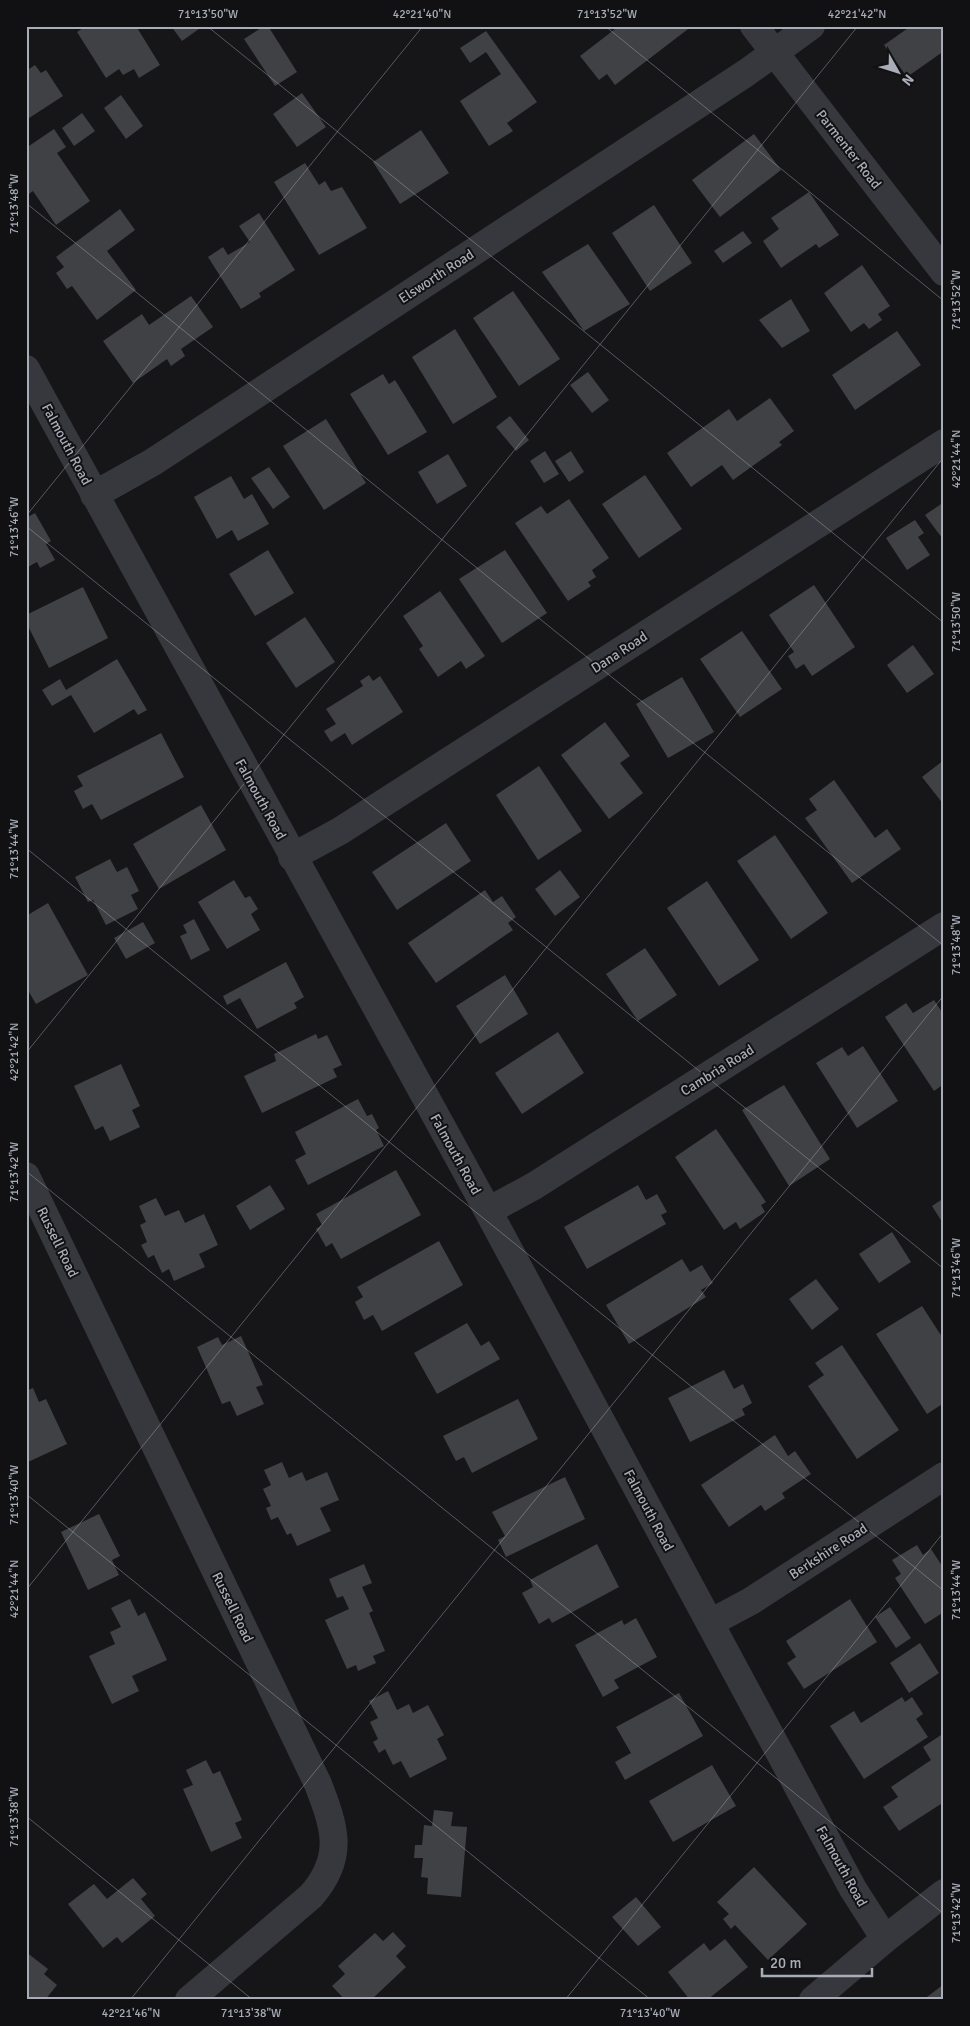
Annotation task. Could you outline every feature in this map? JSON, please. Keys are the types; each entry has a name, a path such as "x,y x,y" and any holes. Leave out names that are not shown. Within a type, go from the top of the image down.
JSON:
{"street":[{"name":"Parmenter Road","path":"754,26 944,272"},
{"name":"Elsworth Road","path":"94,495 153,462 774,54 811,26"},
{"name":"Falmouth Road","path":"26,369 292,857 488,1211 853,1889 885,1939"},
{"name":"Dana Road","path":"292,857 340,831 944,443"},
{"name":"Cambria Road","path":"488,1211 534,1186 944,926"},
{"name":"Russell Road","path":"26,1176 318,1784 332,1825 333,1855 329,1871 322,1884 311,1896 189,2000"},
{"name":"Berkshire Road","path":"710,1623 751,1601 944,1476"},
{"path":"813,2000 885,1939 944,1893"}],"building":[{"path":"86,26 136,26 160,65 139,78 134,69 123,75 119,69 106,78 77,32"},
{"path":"171,26 203,26 182,41"},
{"path":"264,26 268,26 297,72 275,86 244,39"},
{"path":"619,26 692,26 615,85 607,74 599,80 580,56"},
{"path":"911,26 944,26 944,51 907,77 884,45"},
{"path":"486,31 537,102 507,123 513,131 489,146 460,101 501,74 486,52 470,63 460,48"},
{"path":"35,65 41,73 46,70 63,96 26,120 26,71"},
{"path":"302,93 326,127 297,147 273,114"},
{"path":"121,95 143,126 126,139 104,108"},
{"path":"82,113 95,131 74,146 62,128"},
{"path":"54,129 66,147 57,153 90,201 56,225 33,191 26,196 26,148"},
{"path":"421,130 449,173 400,204 373,162"},
{"path":"754,134 781,170 720,217 692,180"},
{"path":"305,163 319,185 325,181 331,191 342,187 367,228 319,255 274,182"},
{"path":"809,192 839,235 819,248 816,244 781,268 763,241 779,229 771,218"},
{"path":"654,205 692,263 650,291 612,233"},
{"path":"120,209 135,230 107,251 136,290 97,320 72,286 67,289 56,273 64,267 56,257"},
{"path":"259,213 295,270 259,293 261,297 241,309 208,257 223,247 228,255 250,242 239,226"},
{"path":"743,231 752,243 723,263 714,251"},
{"path":"588,244 630,304 584,331 542,272"},
{"path":"862,265 890,306 878,314 882,320 869,329 864,323 851,332 824,293"},
{"path":"513,291 560,359 519,386 473,318"},
{"path":"191,296 213,327 181,349 185,356 171,366 167,359 133,383 103,341 142,314 149,325"},
{"path":"791,299 810,331 782,348 759,320"},
{"path":"455,329 497,397 453,424 412,357"},
{"path":"897,331 921,365 855,410 832,375"},
{"path":"588,372 609,400 592,413 570,385"},
{"path":"383,374 389,384 395,380 427,432 388,455 350,394"},
{"path":"770,398 794,431 779,442 782,445 733,480 722,465 691,487 667,453 729,409 737,421"},
{"path":"510,416 529,440 516,451 496,427"},
{"path":"326,419 366,483 324,510 283,446"},
{"path":"545,451 559,474 544,483 530,461"},
{"path":"571,451 584,472 569,482 555,461"},
{"path":"448,454 467,486 437,504 418,472"},
{"path":"269,467 290,497 273,509 251,478"},
{"path":"645,475 682,529 639,558 602,504"},
{"path":"231,476 244,499 252,494 269,524 238,541 232,530 217,539 194,497"},
{"path":"569,499 609,558 592,570 596,577 588,582 591,586 568,601 515,523 541,506 547,514"},
{"path":"944,502 944,537 942,538 925,515"},
{"path":"35,513 51,541 46,544 55,560 40,568 37,562 26,568 26,518"},
{"path":"915,520 924,533 918,537 930,555 907,570 886,538"},
{"path":"268,550 294,593 255,616 229,574"},
{"path":"505,550 547,613 502,643 459,579"},
{"path":"814,585 855,647 812,676 804,664 796,669 788,656 794,652 769,615"},
{"path":"83,587 108,638 49,668 26,622 26,615"},
{"path":"440,591 485,656 466,669 461,661 438,677 419,649 423,646 403,616"},
{"path":"305,617 335,662 296,688 266,643"},
{"path":"742,631 782,689 740,717 700,659"},
{"path":"913,645 934,674 907,693 887,665"},
{"path":"117,659 147,710 138,715 134,709 94,733 71,695 52,706 42,690 60,679 66,690"},
{"path":"369,675 373,681 380,676 403,712 352,745 345,733 331,742 324,731 336,724 326,709 363,686 360,681"},
{"path":"682,677 714,732 668,758 636,704"},
{"path":"605,722 630,756 620,763 643,793 609,819 561,755"},
{"path":"161,733 184,777 101,820 92,804 83,809 74,791 83,786 77,776"},
{"path":"944,760 944,805 922,777"},
{"path":"539,766 582,831 538,860 496,795"},
{"path":"834,780 875,838 887,829 901,849 852,883 805,818 817,810 809,799"},
{"path":"201,805 226,850 159,889 133,844"},
{"path":"446,823 471,861 397,910 372,872"},
{"path":"775,835 828,913 791,939 737,861"},
{"path":"110,859 117,872 127,867 139,891 131,895 138,909 106,925 93,900 88,902 75,877"},
{"path":"560,870 580,897 555,916 535,889"},
{"path":"234,880 245,898 250,896 258,909 251,914 260,930 227,949 198,902"},
{"path":"707,881 759,960 719,986 667,908"},
{"path":"485,890 493,902 502,896 516,917 508,923 513,930 436,983 408,943"},
{"path":"48,903 88,975 36,1004 26,987 26,916"},
{"path":"194,919 210,950 191,960 180,936 187,933 183,925"},
{"path":"143,922 155,943 126,959 114,938"},
{"path":"645,948 677,995 638,1021 606,974"},
{"path":"286,962 304,997 294,1003 297,1008 257,1029 240,998 227,1005 223,996"},
{"path":"505,975 528,1014 480,1044 456,1006"},
{"path":"934,1000 944,1015 944,1084 934,1091 885,1017 906,1003 913,1013"},
{"path":"558,1032 584,1073 522,1114 495,1073"},
{"path":"316,1034 318,1039 327,1035 342,1065 333,1069 337,1077 262,1113 244,1076 276,1061 274,1054"},
{"path":"863,1046 898,1101 857,1128 816,1063 842,1047 848,1056"},
{"path":"121,1064 140,1106 132,1110 140,1127 110,1141 103,1126 95,1130 74,1086"},
{"path":"784,1085 830,1159 789,1186 742,1110"},
{"path":"358,1099 367,1116 372,1114 379,1128 376,1130 384,1146 308,1185 295,1160 306,1154 295,1132"},
{"path":"716,1129 766,1202 761,1205 765,1212 740,1229 736,1222 724,1230 675,1157"},
{"path":"396,1170 421,1215 341,1259 332,1243 326,1247 316,1229 322,1225 316,1214"},
{"path":"270,1185 285,1209 250,1230 236,1206"},
{"path":"638,1185 646,1200 657,1194 667,1212 661,1215 666,1224 587,1269 564,1227"},
{"path":"156,1198 165,1216 179,1210 185,1223 204,1214 218,1245 199,1254 205,1267 174,1281 169,1269 162,1273 154,1255 148,1258 141,1245 147,1242 140,1225 146,1222 139,1206"},
{"path":"944,1198 944,1225 932,1206"},
{"path":"892,1232 911,1262 879,1283 859,1254"},
{"path":"439,1241 463,1285 382,1331 373,1315 364,1320 355,1302 363,1297 357,1287"},
{"path":"682,1259 690,1272 702,1265 713,1283 701,1290 706,1297 629,1344 606,1305"},
{"path":"816,1279 839,1309 812,1330 789,1299"},
{"path":"922,1306 944,1340 944,1403 927,1414 876,1334"},
{"path":"467,1323 481,1346 489,1341 500,1359 437,1394 414,1353"},
{"path":"241,1336 263,1385 256,1387 264,1404 237,1416 230,1401 222,1404 197,1347 218,1337 222,1345"},
{"path":"842,1345 899,1430 857,1459 808,1386 824,1375 815,1363"},
{"path":"724,1370 734,1389 743,1384 752,1403 742,1409 745,1415 690,1442 668,1398"},
{"path":"33,1388 39,1402 46,1399 67,1444 28,1462 26,1457 26,1391"},
{"path":"518,1399 538,1439 472,1473 464,1457 456,1461 443,1436"},
{"path":"775,1435 788,1456 795,1451 811,1474 782,1493 785,1498 765,1511 761,1505 729,1527 701,1485"},
{"path":"282,1462 289,1478 302,1472 306,1481 327,1472 339,1500 320,1508 331,1531 297,1546 291,1533 287,1535 278,1517 271,1520 266,1508 271,1506 263,1489 271,1485 264,1470"},
{"path":"565,1477 585,1519 506,1557 498,1540 505,1536 492,1512"},
{"path":"99,1514 120,1556 112,1560 119,1575 88,1590 61,1532"},
{"path":"597,1544 619,1587 552,1623 549,1618 539,1624 522,1593 533,1587 530,1580"},
{"path":"917,1545 923,1555 931,1549 944,1569 944,1612 925,1624 895,1578 901,1574 892,1560"},
{"path":"364,1564 372,1583 362,1587 373,1611 369,1613 385,1651 373,1656 376,1663 358,1671 356,1665 347,1669 325,1620 349,1609 343,1596 337,1598 329,1579"},
{"path":"130,1599 138,1616 145,1612 167,1660 132,1676 139,1691 112,1704 89,1656 115,1644 110,1632 121,1627 111,1608"},
{"path":"850,1599 877,1642 804,1689 787,1663 796,1657 786,1641"},
{"path":"890,1607 911,1638 896,1648 875,1617"},
{"path":"636,1618 657,1657 614,1680 619,1688 603,1697 575,1645 622,1620 624,1625"},
{"path":"920,1643 939,1673 909,1693 890,1663"},
{"path":"388,1691 397,1710 409,1704 413,1713 428,1705 444,1735 437,1739 447,1759 410,1778 401,1761 393,1765 385,1749 379,1753 373,1742 378,1739 370,1722 378,1718 369,1701"},
{"path":"679,1693 703,1736 625,1780 615,1762 631,1753 616,1727"},
{"path":"902,1697 905,1702 912,1697 923,1714 916,1719 928,1737 864,1779 830,1726 854,1711 861,1723"},
{"path":"944,1733 944,1802 899,1831 883,1807 898,1797 891,1787 931,1760 923,1747"},
{"path":"206,1760 213,1774 220,1771 242,1820 235,1823 242,1838 211,1852 183,1789 193,1785 186,1770"},
{"path":"712,1765 736,1806 673,1842 649,1801"},
{"path":"434,1810 453,1812 451,1826 467,1827 461,1897 427,1894 428,1878 421,1877 423,1858 414,1858 415,1845 422,1845 424,1825 432,1826"},
{"path":"754,1867 807,1924 768,1960 735,1925 731,1929 723,1919 729,1914 717,1902"},
{"path":"133,1878 147,1894 141,1899 155,1916 122,1943 117,1937 103,1948 68,1904 94,1884 107,1899"},
{"path":"636,1897 661,1927 638,1946 612,1917"},
{"path":"393,1932 406,1946 396,1956 406,1967 371,2000 345,2000 332,1986 345,1974 338,1966 375,1933 383,1941"},
{"path":"725,1939 748,1967 707,2000 690,2000 668,1972 704,1943 710,1951"},
{"path":"26,1952 48,1969 44,1974 57,1985 45,2000 26,2000"},
{"path":"944,1984 944,2000 923,2000"}]}
